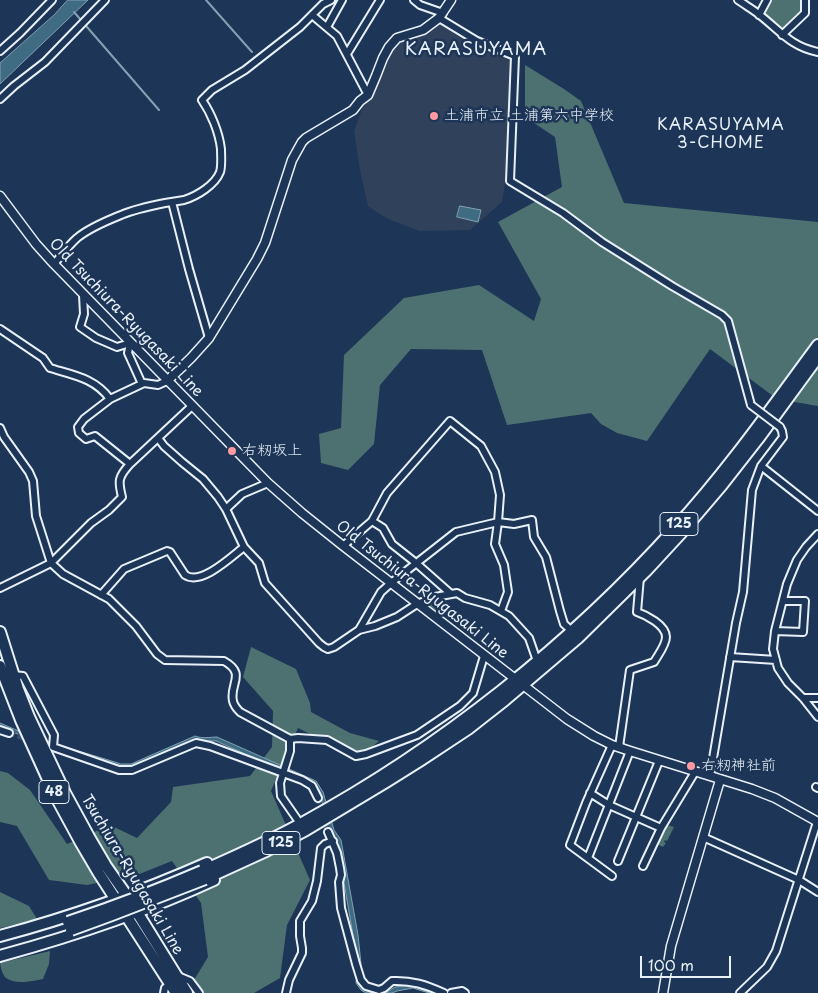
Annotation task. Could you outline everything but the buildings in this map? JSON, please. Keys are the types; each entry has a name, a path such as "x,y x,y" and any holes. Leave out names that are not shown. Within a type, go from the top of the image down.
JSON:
{"main road":[{"name":"125","path":"519,682 537,662 641,565 696,505 735,457 818,345"},
{"name":"125","path":"0,949 69,926 147,894 203,875 260,844 352,799 383,775 519,682 578,638 640,577 682,532 758,440 818,358"},
{"name":"Tsuchiura-Ryugasaki Line","path":"0,632 13,675 29,717 65,793 89,837 127,896 132,914"},
{"name":"Tsuchiura-Ryugasaki Line","path":"0,666 21,720 56,797 81,843 116,900 132,914 173,979 187,993"},
{"path":"0,936 67,917 169,880 239,849 297,819 352,799"},
{"path":"0,956 60,939 184,894 311,833 352,799"},
{"name":"125","path":"0,942 69,926"},
{"name":"Tsuchiura-Ryugasaki Line","path":"173,979 176,993"}],"street":[{"path":"0,51 52,0"},
{"path":"0,99 45,62 105,0"},
{"path":"54,264 76,239 89,230 128,212 144,207 184,200 209,186 220,172 220,145 209,111 202,100 212,90 245,70 294,33 323,4 331,0"},
{"path":"327,27 342,0"},
{"path":"347,54 380,0"},
{"path":"414,0 477,41 515,56 510,181 563,213 602,242 722,315 728,321 751,405 782,430 783,437 761,466 752,490 743,592 710,776"},
{"path":"130,464 95,436 86,439 78,433 78,427 84,419 110,399 142,384 158,385 167,381 209,338 257,259 292,160 302,142 353,110 368,95 388,47 397,38 422,30 441,16 451,0"},
{"path":"738,0 798,46 818,52"},
{"path":"759,15 767,0"},
{"path":"782,35 805,13 805,0"},
{"path":"312,15 337,36 368,95"},
{"name":"Old Tsuchiura-Ryugasaki Line","path":"0,196 36,244 54,264 268,483 343,546 484,656 581,729 594,736 615,746 766,794 817,822"},
{"path":"172,202 209,338"},
{"path":"83,295 84,314 80,328 96,338 117,346 130,342 128,353 142,384"},
{"path":"0,329 43,358 50,368 86,379 105,391 110,399"},
{"path":"0,588 51,562 91,523 109,510 122,497 119,482 122,473 192,406"},
{"path":"343,546 372,521 388,493 450,421 482,446 496,472 500,495 495,544 504,565 508,592 500,611"},
{"path":"0,428 33,481 36,516 51,562 63,574 108,599 124,613 157,654 165,660 224,661 232,666 236,675 232,700 234,705 240,712 290,738 328,740 356,756 416,735 460,706 473,693 484,656"},
{"path":"158,438 164,446 203,479 218,497 226,509 244,547 260,563 264,582 324,647 328,649 334,647 359,630 397,617 417,604 435,597 458,592 466,598 490,605 508,616 529,638 537,662"},
{"path":"761,466 818,511"},
{"path":"226,509 242,494 268,483"},
{"path":"359,630 381,592 456,532 498,522 514,524 532,520 534,537 546,557 564,624 572,631"},
{"path":"372,521 383,528 392,544 451,594"},
{"path":"818,534 797,560 787,584 775,631 773,649 778,668 788,683 818,717"},
{"path":"101,595 124,569 167,551 170,552 185,575 192,578 211,573 244,547"},
{"path":"612,876 570,844 590,794 615,746 630,670 654,662 666,637 664,630 649,617 637,612 640,577"},
{"path":"775,631 802,632 805,601 783,601"},
{"path":"730,657 776,660"},
{"path":"13,675 23,676 54,735 53,747 119,770 132,770 196,743 210,746 302,780 312,786 318,798"},
{"path":"802,698 818,698"},
{"path":"0,730 9,732"},
{"path":"290,738 290,751 280,783 281,796 297,819"},
{"path":"588,858 630,751"},
{"path":"618,861 659,760"},
{"path":"643,866 661,828 695,772"},
{"path":"664,992 671,946 720,780"},
{"path":"590,794 608,805 661,828"},
{"path":"740,993 767,967 772,959 817,822"},
{"path":"328,832 337,853 341,875 339,882 341,908 361,980 366,986 379,990 392,981 403,980 427,985 444,993"},
{"path":"703,837 799,880 818,892"},
{"path":"286,993 289,980 302,953 300,921 312,901 317,882 321,848 325,844 333,842"},
{"path":"164,993 165,988 173,979 190,981 199,993"},
{"path":"451,993 465,993"}],"shaded area":[{"path":"68,0 88,0 0,84 0,63"},
{"name":"土浦市立 土浦第六中学校","path":"435,20 468,40 511,58 505,184 502,202 470,230 419,231 386,218 368,206 360,170 354,131 365,101 397,38 423,30"},
{"path":"460,206 481,210 478,222 457,217"},
{"path":"0,723 45,740 121,764 131,764 195,736 203,738 217,737 316,781 323,792 334,830 341,840 358,935 361,964 360,981 379,992 387,992 395,987 414,984 439,993 429,993 413,988 392,993 366,993 356,983 358,964 337,842 330,831 320,794 313,784 216,741 205,741 132,768 119,768 0,728"}],"green space":[{"path":"767,0 805,0 805,13 782,35 759,15"},
{"path":"525,65 581,101 624,203 818,222 818,406 777,399 710,349 647,441 617,433 601,424 591,413 507,425 482,350 411,349 380,385 374,444 348,470 321,463 319,434 341,428 344,355 404,298 479,285 534,321 541,299 498,222 562,187 555,137 525,117"},
{"path":"440,597 448,603 439,615 424,603"},
{"path":"251,647 296,669 310,703 311,712 350,733 379,741 359,758 298,728 271,791 310,880 287,925 280,978 254,993 186,993 208,957 201,903 172,861 137,875 87,885 49,880 17,826 0,822 0,771 8,773 30,790 67,844 110,825 137,838 171,802 173,787 250,776 272,747 273,711 243,677"},
{"path":"667,825 674,827 667,841 665,840 664,842 666,843 663,847 655,843"},
{"path":"0,892 29,906 37,919 0,928"},
{"path":"50,951 49,964 43,979 24,982 14,981 6,978 3,973 0,963"}],"waterway":[{"path":"206,0 252,52"},
{"path":"74,12 159,110"}],"tunnel":[{"path":"9,733 32,740"},
{"path":"318,798 328,832"}],"place":[{"name":"土浦市立 土浦第六中学校","path":"434,116"},
{"name":"右籾坂上","path":"232,451"},
{"name":"右籾神社前","path":"691,766"}],"district":[{"name":"KARASUYAMA","path":"476,50"},
{"name":"KARASUYAMA 3-CHOME","path":"721,135"}]}
